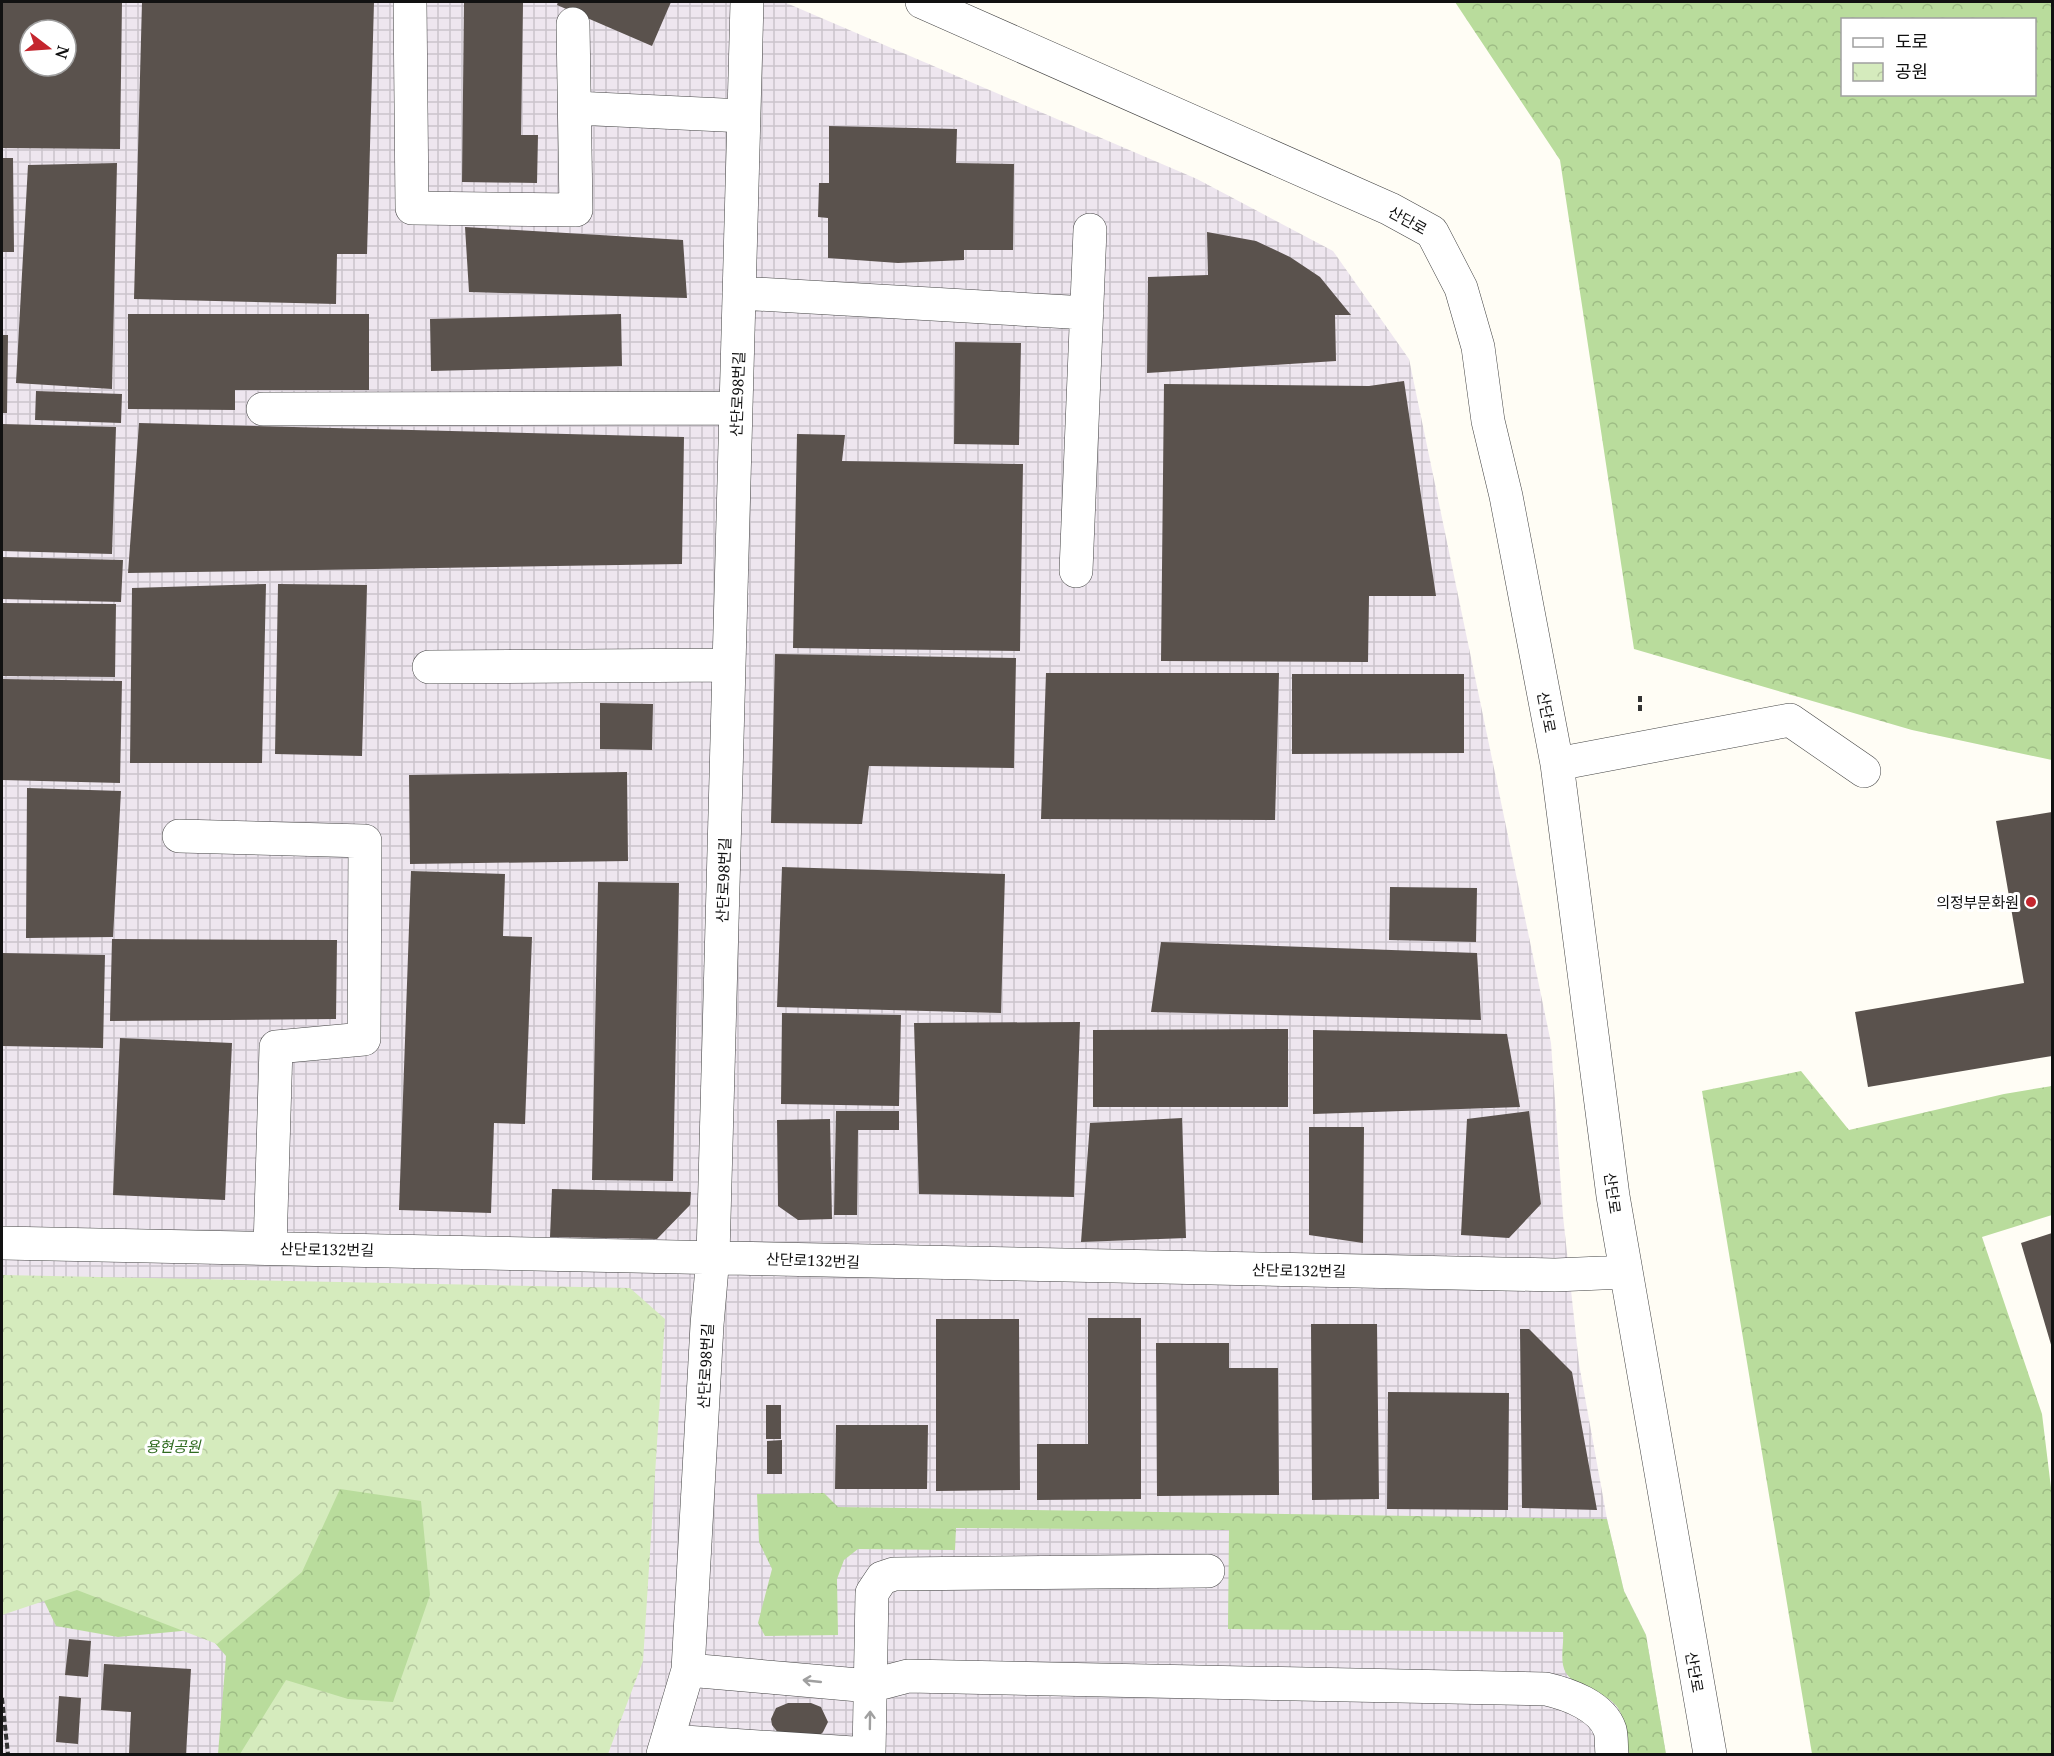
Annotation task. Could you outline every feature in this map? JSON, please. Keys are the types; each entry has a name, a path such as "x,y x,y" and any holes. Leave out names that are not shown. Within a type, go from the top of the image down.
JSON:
{"lane":[{"path":"410,2 412,208 576,210 573,24"},
{"name":"산단로98번길","path":"666,1748 688,1670 707,1325 713,1256 747,2"},
{"name":"산단로","path":"922,2 1390,209 1432,232 1461,288 1478,347 1488,421 1506,496 1557,764 1625,1272 1710,1755"},
{"path":"574,108 744,116"},
{"path":"1076,571 1090,230"},
{"path":"739,293 1087,313"},
{"path":"263,409 736,408"},
{"path":"429,667 729,665"},
{"path":"1557,764 1790,720 1864,771"},
{"path":"179,836 365,841 364,1039 276,1047 270,1248"},
{"name":"산단로132번길","path":"2,1243 1555,1275 1625,1272"},
{"path":"666,1748 870,1754 872,1593 882,1578 894,1574 1208,1571"},
{"path":"688,1670 870,1686 908,1676 1546,1689 1567,1694 1599,1714 1610,1730 1612,1755"}],"path":[{"path":"2,1698 8,1755"}],"shaded area":[{"path":"2,2 784,2 1197,179 1333,251 1409,359 1551,1043 1563,1216 1579,1364 1607,1519 1624,1591 1646,1635 1666,1754 2,1754"}],"green space":[{"path":"1455,2 2052,2 2052,760 1912,730 1634,649 1560,160"},
{"path":"1801,1071 1849,1130 2004,1094 2052,1086 2052,1215 1982,1237 2042,1414 2052,1496 2052,1754 1812,1754 1702,1091"},
{"name":"용현공원","path":"2,1275 630,1288 665,1319 643,1661 608,1754 240,1754 286,1680 348,1699 393,1702 430,1595 421,1501 340,1489 302,1572 217,1644 77,1590 2,1615"},
{"path":"449,1384 447,1754 218,1754 226,1656 203,1629 118,1637 56,1626 26,1563"},
{"path":"824,1493 838,1507 1607,1519 1624,1591 1646,1635 1666,1754 1625,1754 1623,1724 1618,1708 1605,1697 1579,1684 1566,1673 1562,1661 1563,1632 1228,1629 1229,1530 956,1528 955,1550 858,1549 844,1560 837,1579 838,1635 765,1636 758,1623 772,1569 759,1542 757,1494"}],"building":[{"path":"2,2 122,2 120,149 2,148"},
{"path":"142,2 374,2 367,254 337,254 336,304 134,299"},
{"path":"558,2 671,2 652,46 557,5"},
{"path":"464,3 523,3 521,135 538,135 537,183 462,182"},
{"path":"829,126 957,129 956,163 1014,164 1013,250 964,250 964,260 898,263 828,258 828,218 818,217 819,183 829,183"},
{"path":"2,158 13,158 14,252 2,252"},
{"path":"117,163 112,389 16,383 28,165"},
{"path":"465,227 683,240 687,298 469,292"},
{"path":"1207,232 1256,241 1290,257 1320,277 1351,315 1335,315 1336,361 1147,373 1148,277 1208,275"},
{"path":"128,314 369,314 369,390 235,390 235,410 128,409"},
{"path":"621,314 622,366 431,371 430,319"},
{"path":"2,335 8,335 7,413 2,413"},
{"path":"955,342 1021,343 1019,445 954,444"},
{"path":"1404,381 1436,596 1369,596 1368,662 1161,661 1164,384 1369,386"},
{"path":"36,391 122,394 121,423 35,420"},
{"path":"139,423 684,437 682,564 128,573"},
{"path":"2,424 116,427 112,554 2,551"},
{"path":"797,434 845,435 842,461 1023,464 1020,651 793,648"},
{"path":"2,557 123,560 121,602 2,599"},
{"path":"266,584 262,763 130,763 132,588"},
{"path":"278,584 367,585 362,756 275,754"},
{"path":"2,603 116,604 115,677 2,676"},
{"path":"775,654 1016,658 1014,768 869,766 862,824 771,823"},
{"path":"1046,673 1279,673 1275,820 1041,819"},
{"path":"1292,674 1464,674 1464,753 1292,754"},
{"path":"2,679 122,681 120,783 2,780"},
{"path":"600,703 653,704 652,750 600,749"},
{"path":"627,772 628,861 410,864 409,775"},
{"path":"27,788 121,791 113,937 26,938"},
{"name":"의정부문화원","path":"2052,812 2052,1056 1868,1087 1855,1012 2024,983 1996,821"},
{"path":"782,867 1005,874 1001,1013 777,1007"},
{"path":"411,871 505,874 503,936 532,937 525,1124 494,1123 491,1213 399,1210"},
{"path":"598,882 679,883 673,1181 592,1180"},
{"path":"1390,887 1477,888 1476,942 1389,940"},
{"path":"112,939 337,940 336,1019 110,1021"},
{"path":"1161,942 1477,953 1481,1020 1151,1012"},
{"path":"2,953 105,955 103,1048 2,1046"},
{"path":"782,1013 901,1015 899,1106 781,1104"},
{"path":"1080,1022 1074,1197 919,1194 914,1023"},
{"path":"1288,1029 1288,1107 1093,1107 1093,1030"},
{"path":"1313,1030 1507,1034 1520,1107 1313,1114"},
{"path":"120,1038 232,1043 225,1200 113,1195"},
{"path":"836,1111 899,1111 899,1130 858,1130 857,1215 834,1215"},
{"path":"1529,1111 1541,1204 1509,1238 1461,1235 1467,1119"},
{"path":"1182,1118 1186,1238 1081,1242 1090,1123"},
{"path":"830,1119 832,1219 798,1220 778,1206 777,1120"},
{"path":"1309,1127 1364,1127 1363,1243 1309,1235"},
{"path":"552,1189 691,1192 690,1205 657,1239 550,1237"},
{"path":"2052,1233 2052,1348 2021,1243"},
{"path":"1088,1318 1141,1318 1141,1499 1037,1500 1037,1444 1088,1444"},
{"path":"936,1319 1019,1319 1020,1490 936,1491"},
{"path":"1311,1324 1377,1324 1379,1499 1312,1500"},
{"path":"1520,1329 1529,1329 1572,1372 1597,1510 1522,1508"},
{"path":"1156,1343 1229,1343 1229,1368 1278,1368 1279,1495 1157,1496"},
{"path":"1388,1392 1509,1393 1508,1510 1387,1509"},
{"path":"766,1405 781,1405 781,1439 766,1439"},
{"path":"836,1425 928,1425 927,1489 835,1489"},
{"path":"782,1440 782,1474 767,1474 767,1441"},
{"path":"69,1639 91,1641 88,1677 65,1675"},
{"path":"104,1664 191,1669 186,1754 129,1754 131,1712 101,1710"},
{"path":"59,1696 81,1698 78,1744 56,1742"},
{"path":"788,1703 811,1703 821,1707 828,1722 823,1732 819,1736 779,1734 772,1725 771,1719 776,1708"}],"place":[{"name":"의정부문화원","path":"2031,902"}]}
